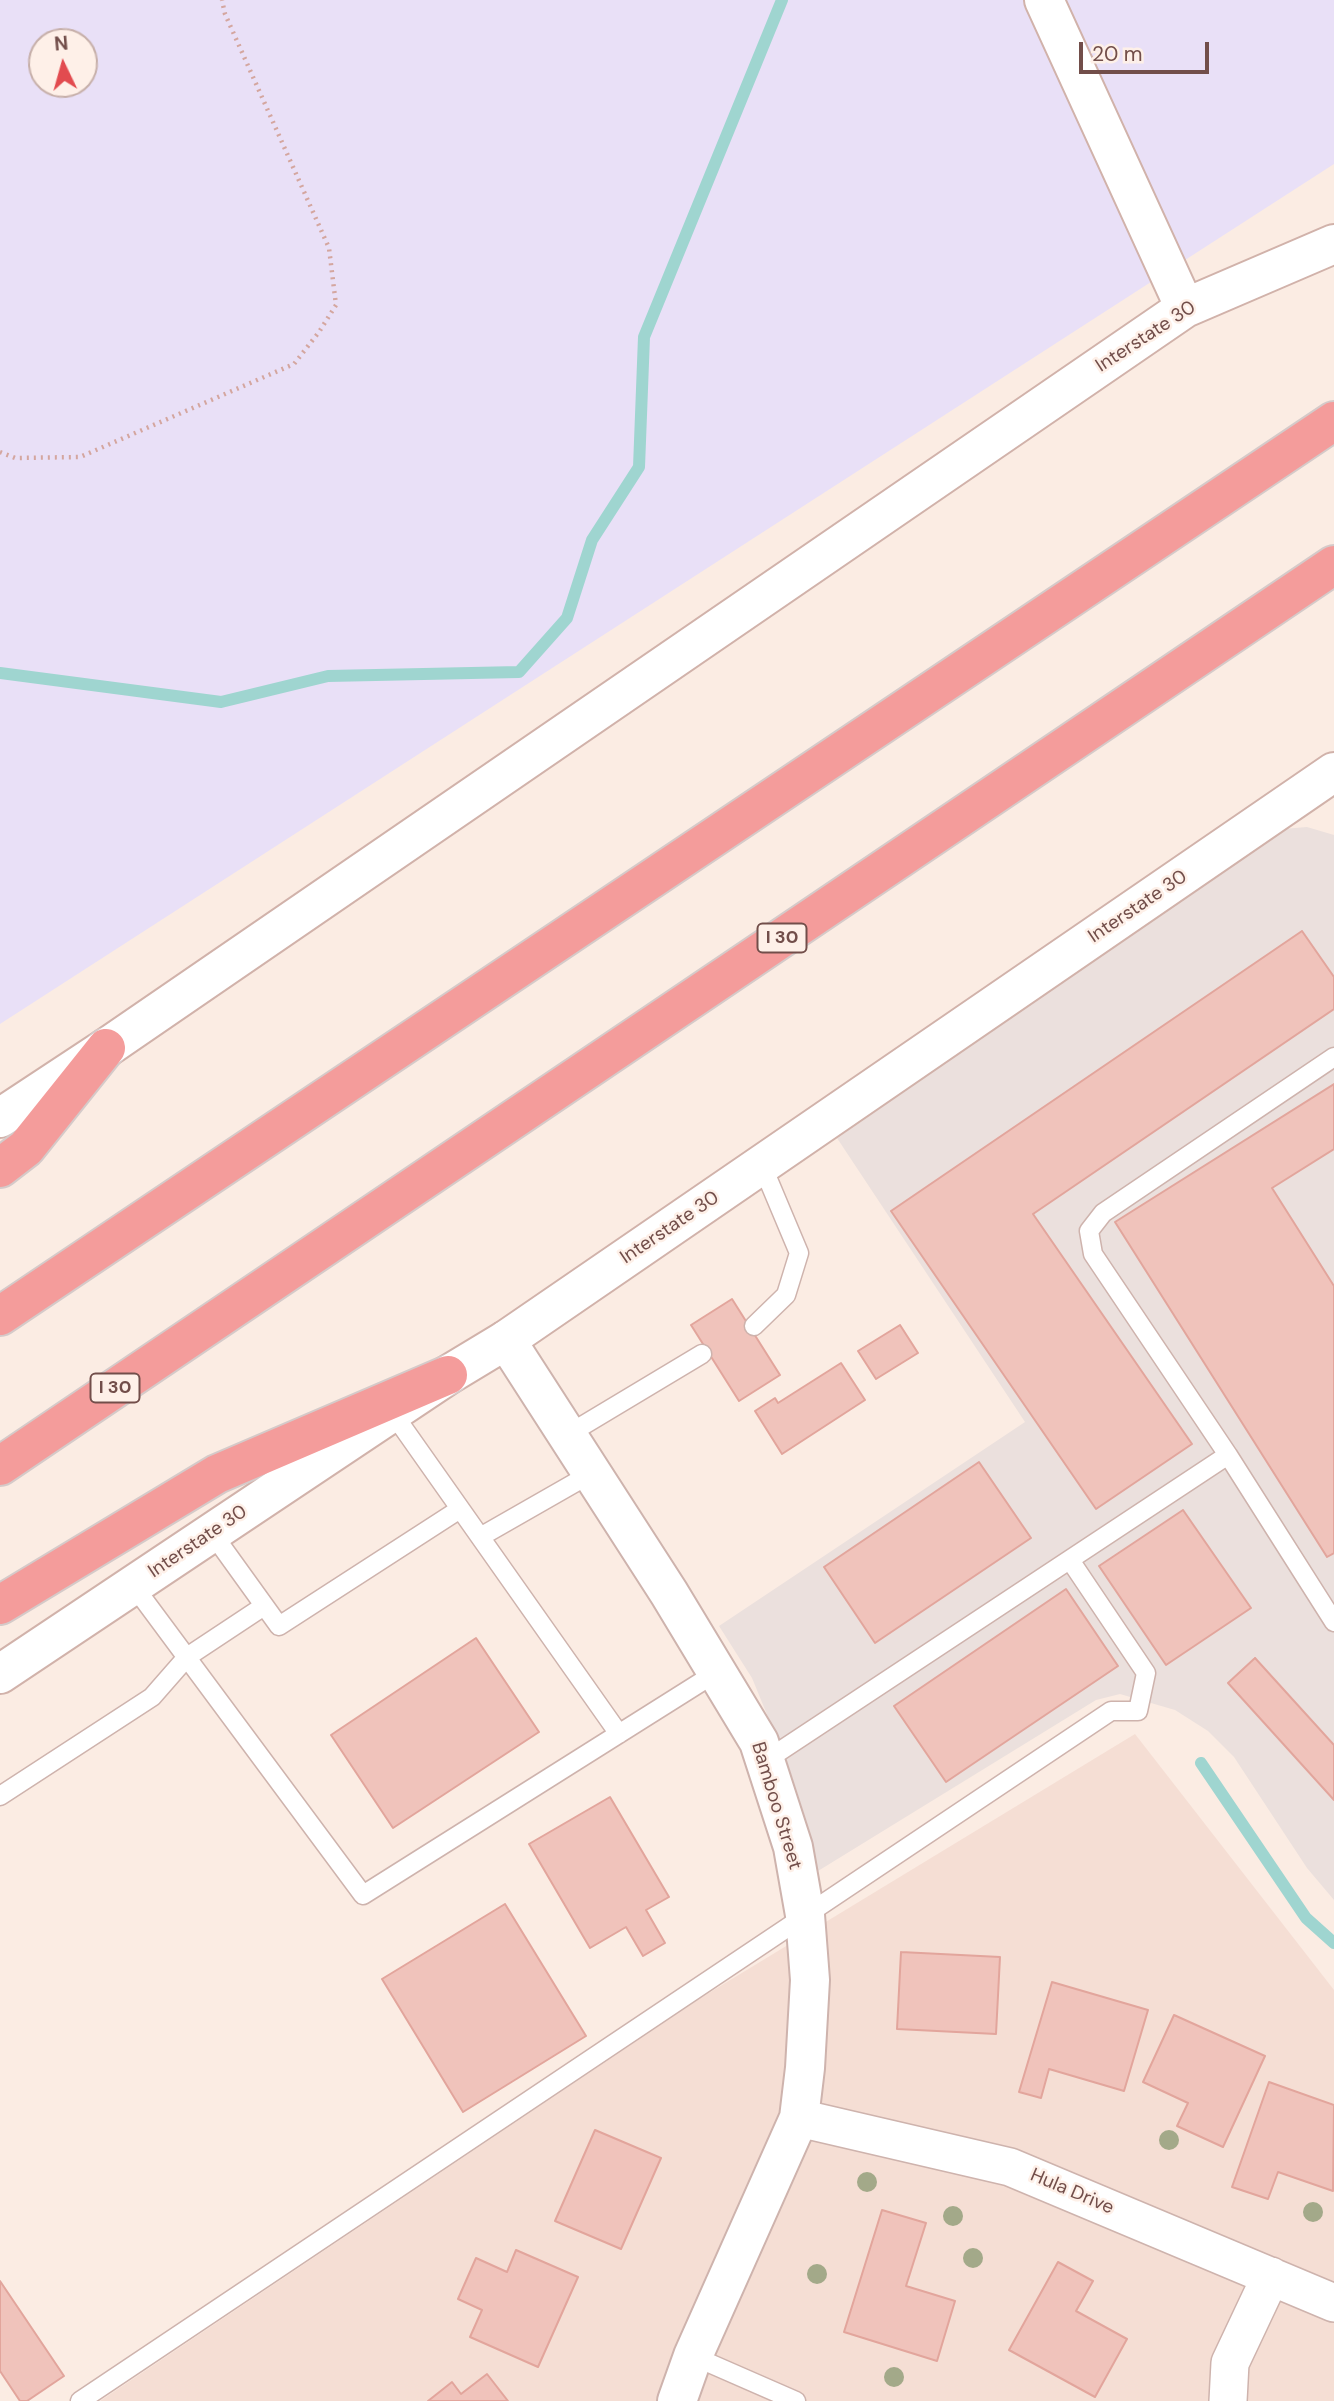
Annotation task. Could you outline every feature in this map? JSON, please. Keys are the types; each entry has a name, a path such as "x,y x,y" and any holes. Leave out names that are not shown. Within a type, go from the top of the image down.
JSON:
{"highway":[{"path":"0,1316 1334,421"},
{"name":"I 30","path":"0,1466 1334,565"},
{"path":"0,1168 26,1148 106,1048"},
{"path":"0,1605 217,1474 448,1375"}],"main road":[{"path":"1044,0 1185,308"},
{"name":"Interstate 30","path":"0,1118 1185,308 1334,244"},
{"name":"Interstate 30","path":"0,1674 448,1375 506,1340 1328,784"},
{"name":"Bamboo Street","path":"506,1340 669,1593 759,1742 793,1847 805,1915 810,1980 799,2118 692,2356 677,2401"}],"street":[{"name":"Hula Drive","path":"799,2118 1010,2166 1334,2303"},
{"path":"1228,2401 1230,2363 1271,2276"}],"lane":[{"path":"1331,1610 1093,1254 1089,1231 1103,1213 1334,1057"},
{"path":"754,1325 786,1295 799,1253 762,1165"},
{"path":"567,1435 702,1354"},
{"path":"392,1412 619,1734"},
{"path":"765,1760 1228,1455"},
{"path":"480,1537 592,1473"},
{"path":"212,1533 279,1626 460,1509"},
{"path":"80,2401 1111,1711 1138,1712 1146,1673 1070,1560"},
{"path":"133,1585 363,1895 717,1672"},
{"path":"0,1796 152,1697 187,1657 264,1606"},
{"path":"692,2356 796,2401"}],"path":[{"path":"0,452 15,458 80,457 294,364 336,305 329,248 225,14 222,0"}],"shaded area":[{"path":"0,0 1334,0 1334,164 0,1024"},
{"path":"1307,827 1334,835 1334,1900 1307,1868 1234,1757 1208,1731 1175,1710 1120,1694 1096,1700 818,1871 806,1820 789,1768 752,1678 719,1626 1025,1422 837,1138 1283,829"},
{"path":"1135,1734 1334,1990 1334,2401 100,2401 699,1999"}],"building":[{"path":"1302,931 1334,977 1334,1009 1033,1214 1192,1444 1096,1509 891,1211"},
{"path":"1334,1084 1334,1149 1272,1188 1334,1286 1334,1553 1327,1557 1115,1222"},
{"path":"732,1299 780,1375 739,1401 691,1325"},
{"path":"900,1325 918,1353 876,1379 858,1351"},
{"path":"841,1363 865,1400 782,1454 755,1411 775,1398 778,1403"},
{"path":"979,1462 1031,1538 875,1643 824,1567"},
{"path":"1183,1510 1251,1608 1166,1665 1099,1566"},
{"path":"1066,1589 1118,1666 946,1782 894,1706"},
{"path":"476,1638 539,1732 393,1828 331,1735"},
{"path":"1255,1658 1334,1745 1334,1800 1228,1683"},
{"path":"610,1797 669,1897 646,1910 665,1943 643,1956 626,1927 590,1948 529,1844"},
{"path":"505,1904 586,2036 463,2112 382,1979"},
{"path":"901,1952 1000,1957 996,2034 897,2029"},
{"path":"1052,1982 1148,2010 1124,2091 1049,2069 1041,2098 1019,2092"},
{"path":"1174,2015 1265,2056 1223,2147 1177,2126 1188,2103 1143,2082"},
{"path":"1269,2082 1334,2105 1333,2191 1278,2172 1268,2199 1232,2187"},
{"path":"595,2130 661,2158 621,2249 555,2221"},
{"path":"882,2210 926,2223 906,2286 955,2301 937,2361 844,2332"},
{"path":"516,2250 578,2277 538,2367 470,2337 482,2310 458,2299 476,2258 507,2272"},
{"path":"1058,2262 1093,2281 1076,2311 1127,2339 1095,2397 1009,2350"},
{"path":"0,2281 64,2376 27,2401 20,2401 0,2371"},
{"path":"487,2374 508,2401 428,2401 452,2382 461,2394"}],"waterway":[{"path":"0,673 221,702 328,676 519,672 567,618 592,540 639,467 644,337 782,0"},
{"path":"1201,1763 1306,1918 1334,1943"}]}
